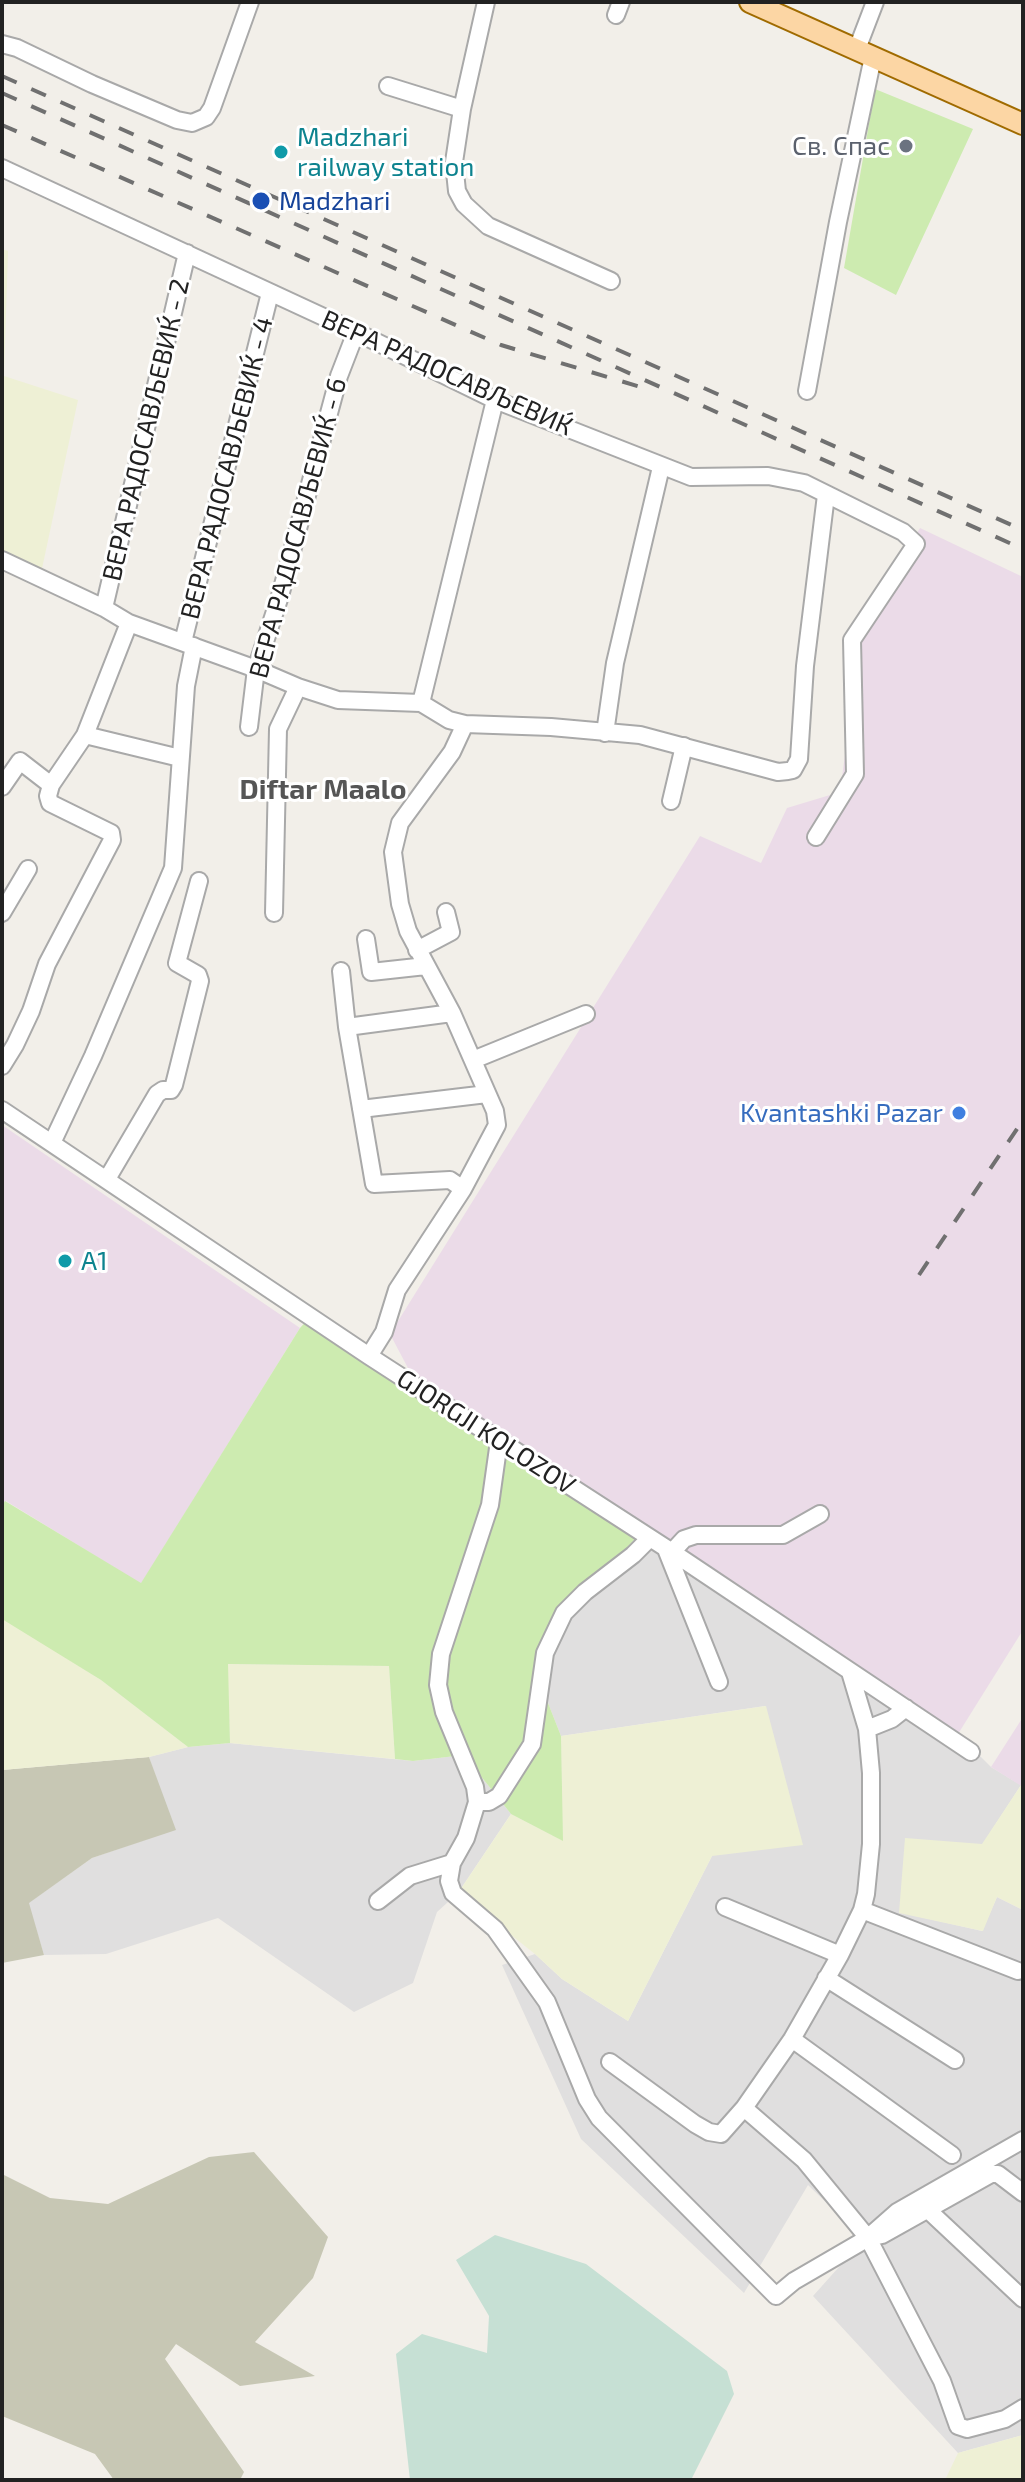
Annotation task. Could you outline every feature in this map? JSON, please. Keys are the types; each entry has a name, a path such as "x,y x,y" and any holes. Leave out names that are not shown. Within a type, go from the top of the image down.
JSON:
{"main road":[{"path":"750,2 1023,124"}],"street":[{"path":"2,44 163,114 192,123 206,117 212,108 250,2"},
{"path":"486,2 462,109 454,162 457,191 464,204 488,226 611,281"},
{"path":"807,391 875,2"},
{"path":"388,86 462,109"},
{"name":"ВЕРА РАДОСАВЉЕВИЌ","path":"2,168 495,400 691,477 768,476 804,483 903,532 916,544 852,640 855,774 816,837"},
{"name":"ВЕРА РАДОСАВЉЕВИЌ - 2","path":"104,608 187,253"},
{"name":"ВЕРА РАДОСАВЉЕВИЌ - 4","path":"52,1143 173,868 188,644 270,293"},
{"name":"ВЕРА РАДОСАВЉЕВИЌ - 6","path":"249,727 256,669 280,596 339,376 356,332"},
{"path":"421,703 495,400"},
{"path":"605,733 615,663 661,467"},
{"path":"5,567 104,608 129,623 338,700 421,703 449,720 465,724 551,727 640,735 778,772 793,770 797,764 805,666 826,495"},
{"path":"2,1066 31,1011 47,964 112,840 111,833 50,803 48,796 51,785 85,735 129,623"},
{"path":"274,913 278,729 298,687"},
{"path":"369,1356 384,1332 397,1290 463,1189 497,1125 495,1111 452,1013 408,931 400,904 393,852 400,823 452,752 465,724"},
{"path":"85,735 180,758"},
{"path":"671,801 684,746"},
{"path":"2,787 20,761 51,785"},
{"path":"2,913 28,869"},
{"path":"107,1179 157,1094 171,1090 174,1085 200,981 198,975 177,963 199,881"},
{"path":"417,950 451,932 446,912"},
{"path":"366,939 371,972 426,966"},
{"path":"341,971 347,1027 374,1184 450,1180 463,1189"},
{"path":"347,1027 452,1013"},
{"path":"473,1060 586,1014"},
{"path":"361,1109 487,1094"},
{"name":"GJORGJI KOLOZOV","path":"2,1110 971,1752"},
{"path":"499,1441 490,1505 441,1654 438,1685 449,1728 475,1787 477,1802 466,1838 452,1863 449,1881 453,1893 495,1929 547,2002 587,2099 599,2118 776,2296 794,2281 868,2238 897,2212 1023,2140"},
{"path":"719,1682 669,1550 696,1535 783,1535 820,1514"},
{"path":"477,1802 489,1802 499,1796 532,1744 545,1653 564,1613 650,1538"},
{"path":"610,2062 709,2132 721,2134 744,2108 792,2039 862,1910 871,1844 871,1773 867,1729 850,1672"},
{"path":"867,1729 892,1719 906,1708"},
{"path":"378,1901 410,1876 452,1863"},
{"path":"725,1907 840,1955"},
{"path":"862,1910 1018,1971"},
{"path":"826,1978 955,2060"},
{"path":"792,2039 952,2155"},
{"path":"744,2108 804,2160 868,2238 942,2381 958,2426 967,2429 1005,2419 1023,2408"},
{"path":"868,2238 882,2235 994,2173 1023,2193"},
{"path":"928,2210 1023,2299"}],"shaded area":[{"path":"2,249 8,251 4,376 78,400 40,578 2,565"},
{"path":"920,528 1023,577 1023,1630 958,1734 418,1387 390,1334 700,836 761,863 787,808 840,792 863,621"},
{"path":"2,1125 300,1328 141,1584 6,1501 2,1506"},
{"path":"641,1532 958,1734 991,1767 1021,1785 983,1844 899,1912 982,1931 997,1897 1023,1910 1023,2435 958,2453 813,2296 864,2239 808,2185 744,2293 581,2139 502,1965 535,1954 562,1979 628,2021 712,1856 765,1706 561,1736 535,1670 569,1612"},
{"path":"2,1617 101,1680 188,1747 149,1757 2,1770"},
{"path":"227,1664 389,1666 395,1759 230,1743"},
{"path":"766,1706 803,1845 712,1856 628,2021 562,1979 458,1893 511,1814 562,1840 561,1736"},
{"path":"1023,1717 1023,1787 991,1767"},
{"path":"230,1743 413,1761 464,1755 511,1814 458,1893 437,1912 413,1983 354,2012 218,1918 106,1954 44,1955 28,1903 92,1858 173,1830 149,1757 188,1747"},
{"path":"149,1757 176,1830 92,1858 29,1903 44,1955 2,1963 2,1770"},
{"path":"1021,1785 1023,1910 997,1897 983,1931 899,1913 905,1838 982,1844"},
{"path":"254,2152 328,2237 313,2278 255,2342 315,2376 240,2386 176,2344 165,2359 244,2472 240,2480 114,2480 95,2454 2,2416 2,2174 50,2198 108,2204 209,2157"},
{"path":"495,2235 586,2264 727,2371 734,2394 691,2480 410,2480 396,2354 422,2334 487,2353 489,2316 456,2260"},
{"path":"1023,2435 1023,2480 945,2480 958,2453"}],"green space":[{"path":"875,89 973,129 896,295 844,268"},
{"path":"311,1316 641,1532 569,1612 535,1670 561,1736 563,1841 511,1814 464,1755 413,1761 395,1759 389,1666 228,1664 230,1743 188,1747 101,1680 2,1619 2,1506 5,1501 141,1583 300,1328"}],"railway":[{"path":"2,76 1023,530"},
{"path":"2,93 1023,549"},
{"path":"2,125 501,345 644,388"},
{"path":"919,1275 1023,1120"}],"place":[{"name":"Св. Спас","path":"906,146"},
{"name":"Madzhari railway station","path":"281,152"},
{"name":"Madzhari","path":"261,201"},
{"name":"Kvantashki Pazar","path":"959,1113"},
{"name":"А1","path":"65,1261"}],"district":[{"name":"Diftar Maalo","path":"323,790"}]}
